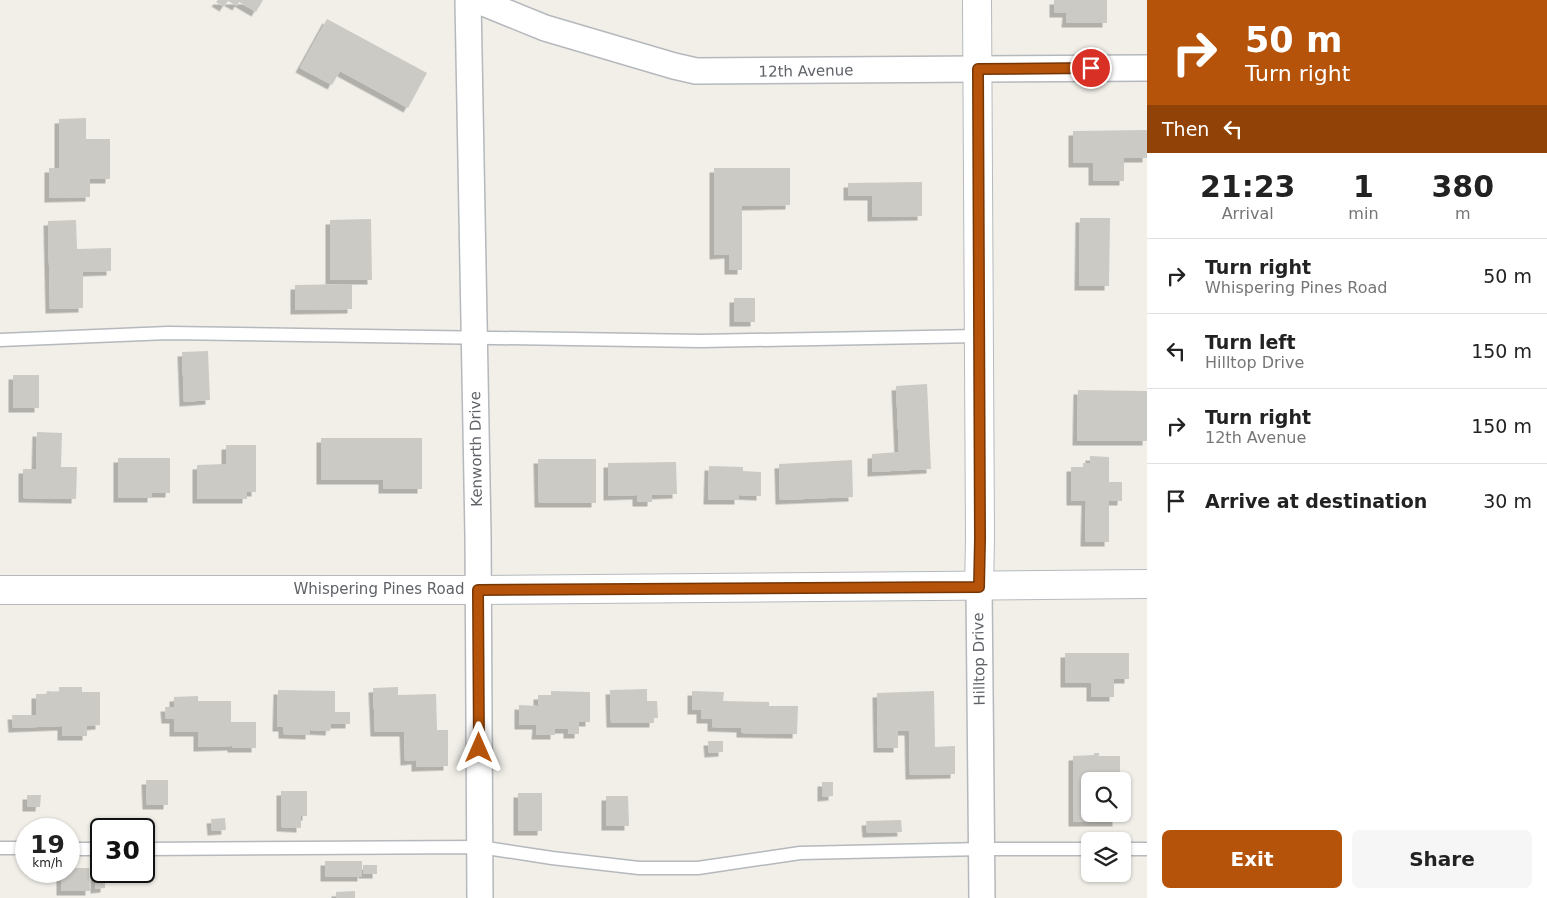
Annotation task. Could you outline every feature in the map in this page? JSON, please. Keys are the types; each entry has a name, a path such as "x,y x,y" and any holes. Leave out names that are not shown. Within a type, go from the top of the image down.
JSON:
{"street":[{"name":"Kenworth Drive","path":"468,0 478,590 480,898"},
{"name":"12th Avenue","path":"476,0 545,28 696,71 1147,68"},
{"name":"Hilltop Drive","path":"977,0 982,898"},
{"name":"Whispering Pines Road","path":"0,590 478,590 1147,584"}],"lane":[{"path":"0,340 168,334 701,341 979,336"},
{"path":"155,849 480,847 552,858 649,868 698,868 800,853 982,848 1081,849"},
{"path":"0,848 15,848"},
{"path":"1131,849 1147,849"}],"building":[{"path":"218,0 263,0 256,12 239,2 237,6 228,1 224,7 216,2"},
{"path":"1054,0 1107,0 1107,23 1066,23 1067,13 1054,13"},
{"path":"327,19 427,73 408,108 340,71 332,85 300,68"},
{"path":"86,118 86,139 110,139 110,179 90,179 90,197 49,198 49,168 59,168 59,119"},
{"path":"1147,130 1147,158 1124,158 1124,181 1093,181 1093,163 1073,163 1073,131"},
{"path":"714,168 790,168 790,205 742,206 742,270 729,270 729,254 714,255"},
{"path":"922,182 922,216 872,217 872,196 848,196 848,183"},
{"path":"1080,218 1110,218 1109,286 1079,286"},
{"path":"371,219 372,280 330,280 330,220"},
{"path":"76,220 77,249 111,248 111,271 83,272 83,308 50,309 48,221"},
{"path":"352,284 352,309 295,310 295,285"},
{"path":"734,298 755,298 755,322 734,322"},
{"path":"208,351 210,400 184,402 182,352"},
{"path":"13,375 39,375 39,408 13,408"},
{"path":"927,384 931,469 872,472 872,454 899,452 896,386"},
{"path":"1078,390 1147,391 1147,441 1077,441"},
{"path":"37,432 62,433 61,467 77,467 76,499 23,498 23,469 36,469"},
{"path":"321,438 422,438 422,489 383,489 383,480 321,480"},
{"path":"226,445 256,445 256,492 247,492 247,499 197,499 197,465 226,464"},
{"path":"1090,456 1109,457 1109,482 1122,482 1122,501 1109,501 1109,542 1085,542 1086,501 1071,501 1071,467 1083,467 1083,463 1090,463"},
{"path":"118,458 170,458 170,493 152,493 152,498 118,498"},
{"path":"538,459 596,459 596,503 539,503"},
{"path":"852,460 853,497 780,500 779,464"},
{"path":"676,462 677,494 652,495 652,502 637,502 637,495 608,496 608,463"},
{"path":"709,466 743,467 743,471 761,472 761,496 739,495 739,500 708,500"},
{"path":"1065,653 1129,653 1129,679 1114,679 1114,697 1091,697 1091,683 1065,683"},
{"path":"59,687 82,687 82,692 100,692 100,725 87,726 87,736 62,736 62,726 13,728 12,715 36,715 36,694 46,694 47,691 59,692"},
{"path":"398,687 398,695 436,694 437,730 448,730 448,766 416,767 416,760 405,761 404,732 375,732 373,688"},
{"path":"647,689 647,701 657,701 658,718 654,718 654,723 611,723 610,690"},
{"path":"278,690 335,691 335,712 350,712 350,724 331,724 330,731 310,730 310,735 283,734 283,727 277,727"},
{"path":"551,691 590,692 590,722 579,722 579,734 568,734 568,729 555,729 555,735 536,735 537,725 519,725 519,705 538,706 538,695 551,695"},
{"path":"692,691 724,692 723,701 769,702 769,706 798,706 797,734 741,733 741,728 712,727 712,719 701,719 701,710 692,710"},
{"path":"934,691 935,747 955,746 955,774 910,775 909,731 898,731 898,748 878,748 877,693"},
{"path":"198,696 198,701 231,701 231,722 256,722 256,748 232,748 232,746 198,747 198,732 174,732 174,719 166,719 165,707 174,707 174,697"},
{"path":"708,741 723,741 723,752 709,753"},
{"path":"1094,753 1099,753 1099,756 1120,756 1120,772 1081,772 1081,822 1073,822 1073,756 1094,755"},
{"path":"146,780 168,780 168,805 147,805"},
{"path":"822,782 833,782 833,796 822,797"},
{"path":"281,791 307,791 307,816 301,816 301,828 281,827"},
{"path":"518,793 542,793 542,831 518,831"},
{"path":"27,795 41,795 40,807 27,807"},
{"path":"606,796 628,796 629,826 606,826"},
{"path":"225,818 226,830 212,831 211,819"},
{"path":"901,820 902,832 867,833 866,821"},
{"path":"325,861 362,861 362,877 325,877"},
{"path":"363,865 377,865 377,874 363,874"},
{"path":"80,868 89,868 90,891 61,891 61,883 80,883"},
{"path":"95,883 105,883 105,888 95,889"},
{"path":"355,891 355,898 336,898 336,892"}],"route":[{"path":"479,748 478,590 552,588 979,587 978,69 1091,68"}]}
